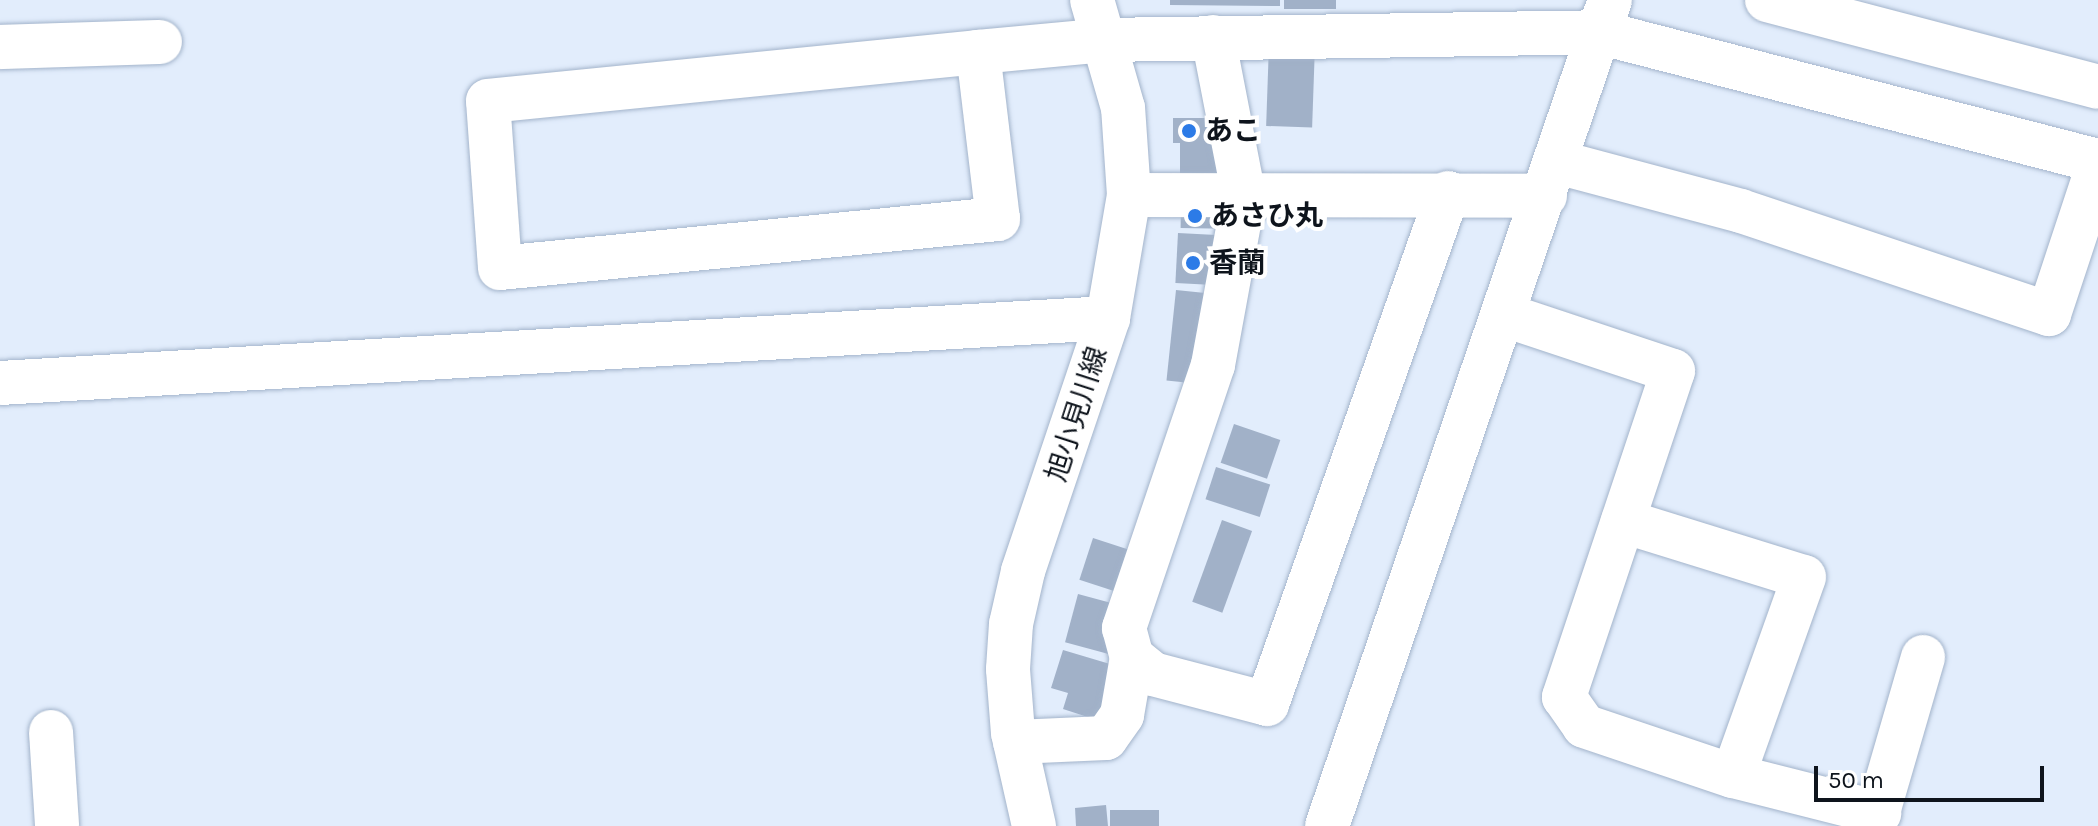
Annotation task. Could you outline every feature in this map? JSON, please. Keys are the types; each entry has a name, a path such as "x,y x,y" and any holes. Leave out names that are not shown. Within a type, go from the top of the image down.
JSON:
{"street":[{"path":"1767,0 2098,87"},
{"path":"1327,826 1505,315 1604,16"},
{"path":"978,52 998,219 500,268 488,101 978,52 1098,20 1213,37 1604,16 2098,164 2049,314 1741,211 1551,179 1448,193 1129,195"},
{"name":"旭小見川線","path":"1034,826 1015,742 1008,669 1011,624 1023,571 1108,318 1129,195 1123,108 1098,20"},
{"path":"1015,742 1106,738 1122,715 1132,657 1124,628 1213,365 1244,196 1213,37"},
{"path":"0,47 160,42"},
{"path":"1132,657 1153,674 1267,704 1448,193"},
{"path":"1505,315 1673,371 1564,697 1584,726 1876,820 1923,657"},
{"path":"0,383 1108,318"},
{"path":"1623,521 1804,577 1733,776"},
{"path":"51,732 57,826"}],"building":[{"path":"1170,0 1280,0 1280,6 1170,5"},
{"path":"1284,0 1336,0 1336,9 1284,9"},
{"path":"1269,44 1315,46 1312,128 1266,126"},
{"path":"1173,118 1221,118 1221,185 1180,184 1180,143 1173,143"},
{"path":"1181,205 1226,206 1226,229 1181,228"},
{"path":"1178,233 1221,235 1218,285 1175,283"},
{"path":"1176,290 1215,294 1205,385 1166,381"},
{"path":"1234,424 1280,440 1267,479 1221,463"},
{"path":"1216,467 1270,485 1260,517 1205,499"},
{"path":"1222,520 1252,531 1222,613 1192,602"},
{"path":"1093,538 1133,551 1119,593 1079,580"},
{"path":"1078,594 1122,606 1109,654 1065,642"},
{"path":"1063,650 1120,667 1103,722 1063,709 1068,693 1051,688"},
{"path":"1106,805 1108,826 1076,826 1075,808"},
{"path":"1110,810 1159,810 1159,826 1110,826"}],"place":[{"name":"あこ","path":"1189,131"},
{"name":"あさひ丸","path":"1195,216"},
{"name":"香蘭","path":"1193,263"}]}
